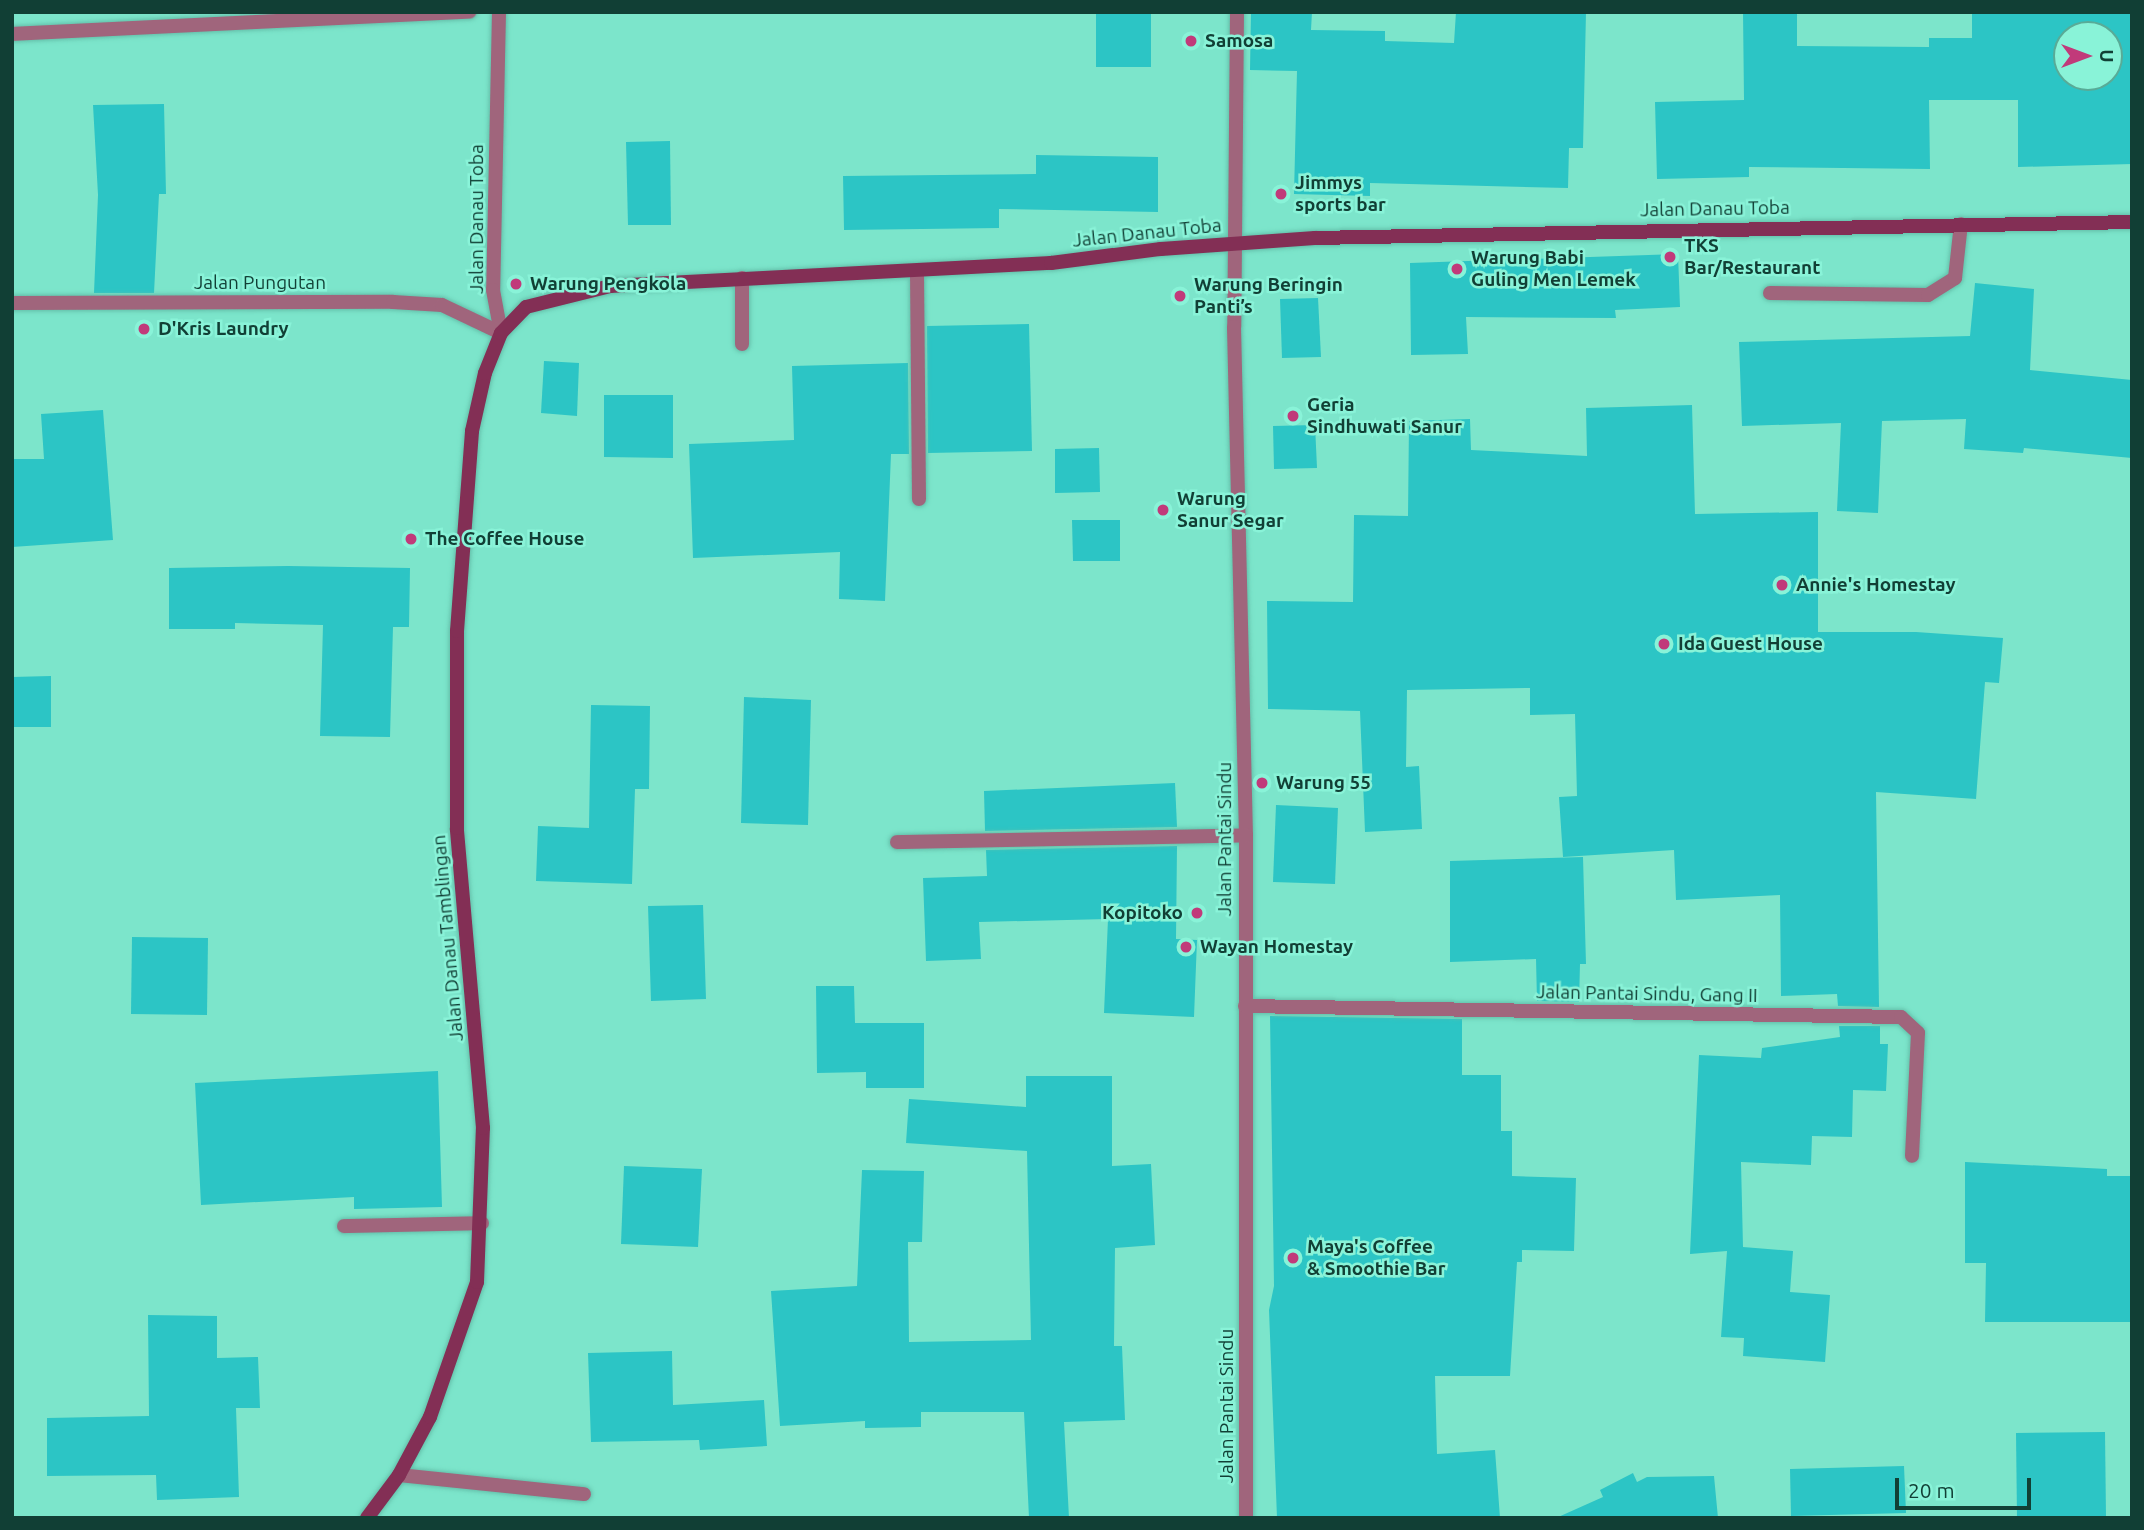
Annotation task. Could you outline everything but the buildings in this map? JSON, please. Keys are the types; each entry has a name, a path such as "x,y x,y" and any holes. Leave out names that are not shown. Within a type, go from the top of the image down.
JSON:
{"street":[{"path":"12,34 165,18 469,12"},
{"name":"Jalan Danau Toba","path":"499,12 493,290 501,333"},
{"name":"Jalan Pantai Sindu","path":"1237,12 1236,244 1245,835 1246,1518"},
{"name":"Jalan Danau Toba","path":"501,333 526,307 560,295 610,286 1051,263 1236,244 1604,230 2132,222"},
{"path":"1770,293 1928,295 1955,278 1961,224"},
{"path":"917,271 919,499"},
{"path":"742,344 743,278"},
{"name":"Jalan Pungutan","path":"12,303 393,302 442,305 501,333"},
{"name":"Jalan Danau Tamblingan","path":"367,1518 399,1475 430,1417 457,1349 477,1282 482,1223 483,1128 457,828 457,631 472,431 485,373 501,333"},
{"path":"897,842 1245,835"},
{"name":"Jalan Pantai Sindu, Gang II","path":"1245,1006 1901,1017 1918,1032 1912,1156"},
{"path":"344,1226 482,1223"},
{"path":"399,1475 584,1494"}],"place":[{"name":"Samosa","path":"1191,41"},
{"name":"Jimmys sports bar","path":"1281,194"},
{"name":"TKS Bar/Restaurant","path":"1670,257"},
{"name":"Warung Babi Guling Men Lemek","path":"1457,269"},
{"name":"Warung Pengkola","path":"516,284"},
{"name":"Warung Beringin Panti’s","path":"1180,296"},
{"name":"D'Kris Laundry","path":"144,329"},
{"name":"Geria Sindhuwati Sanur","path":"1293,416"},
{"name":"Warung Sanur Segar","path":"1163,510"},
{"name":"The Coffee House","path":"411,539"},
{"name":"Annie's Homestay","path":"1782,585"},
{"name":"Ida Guest House","path":"1664,644"},
{"name":"Warung 55","path":"1262,783"},
{"name":"Kopitoko","path":"1197,913"},
{"name":"Wayan Homestay","path":"1186,947"},
{"name":"Maya's Coffee & Smoothie Bar","path":"1293,1258"}]}
